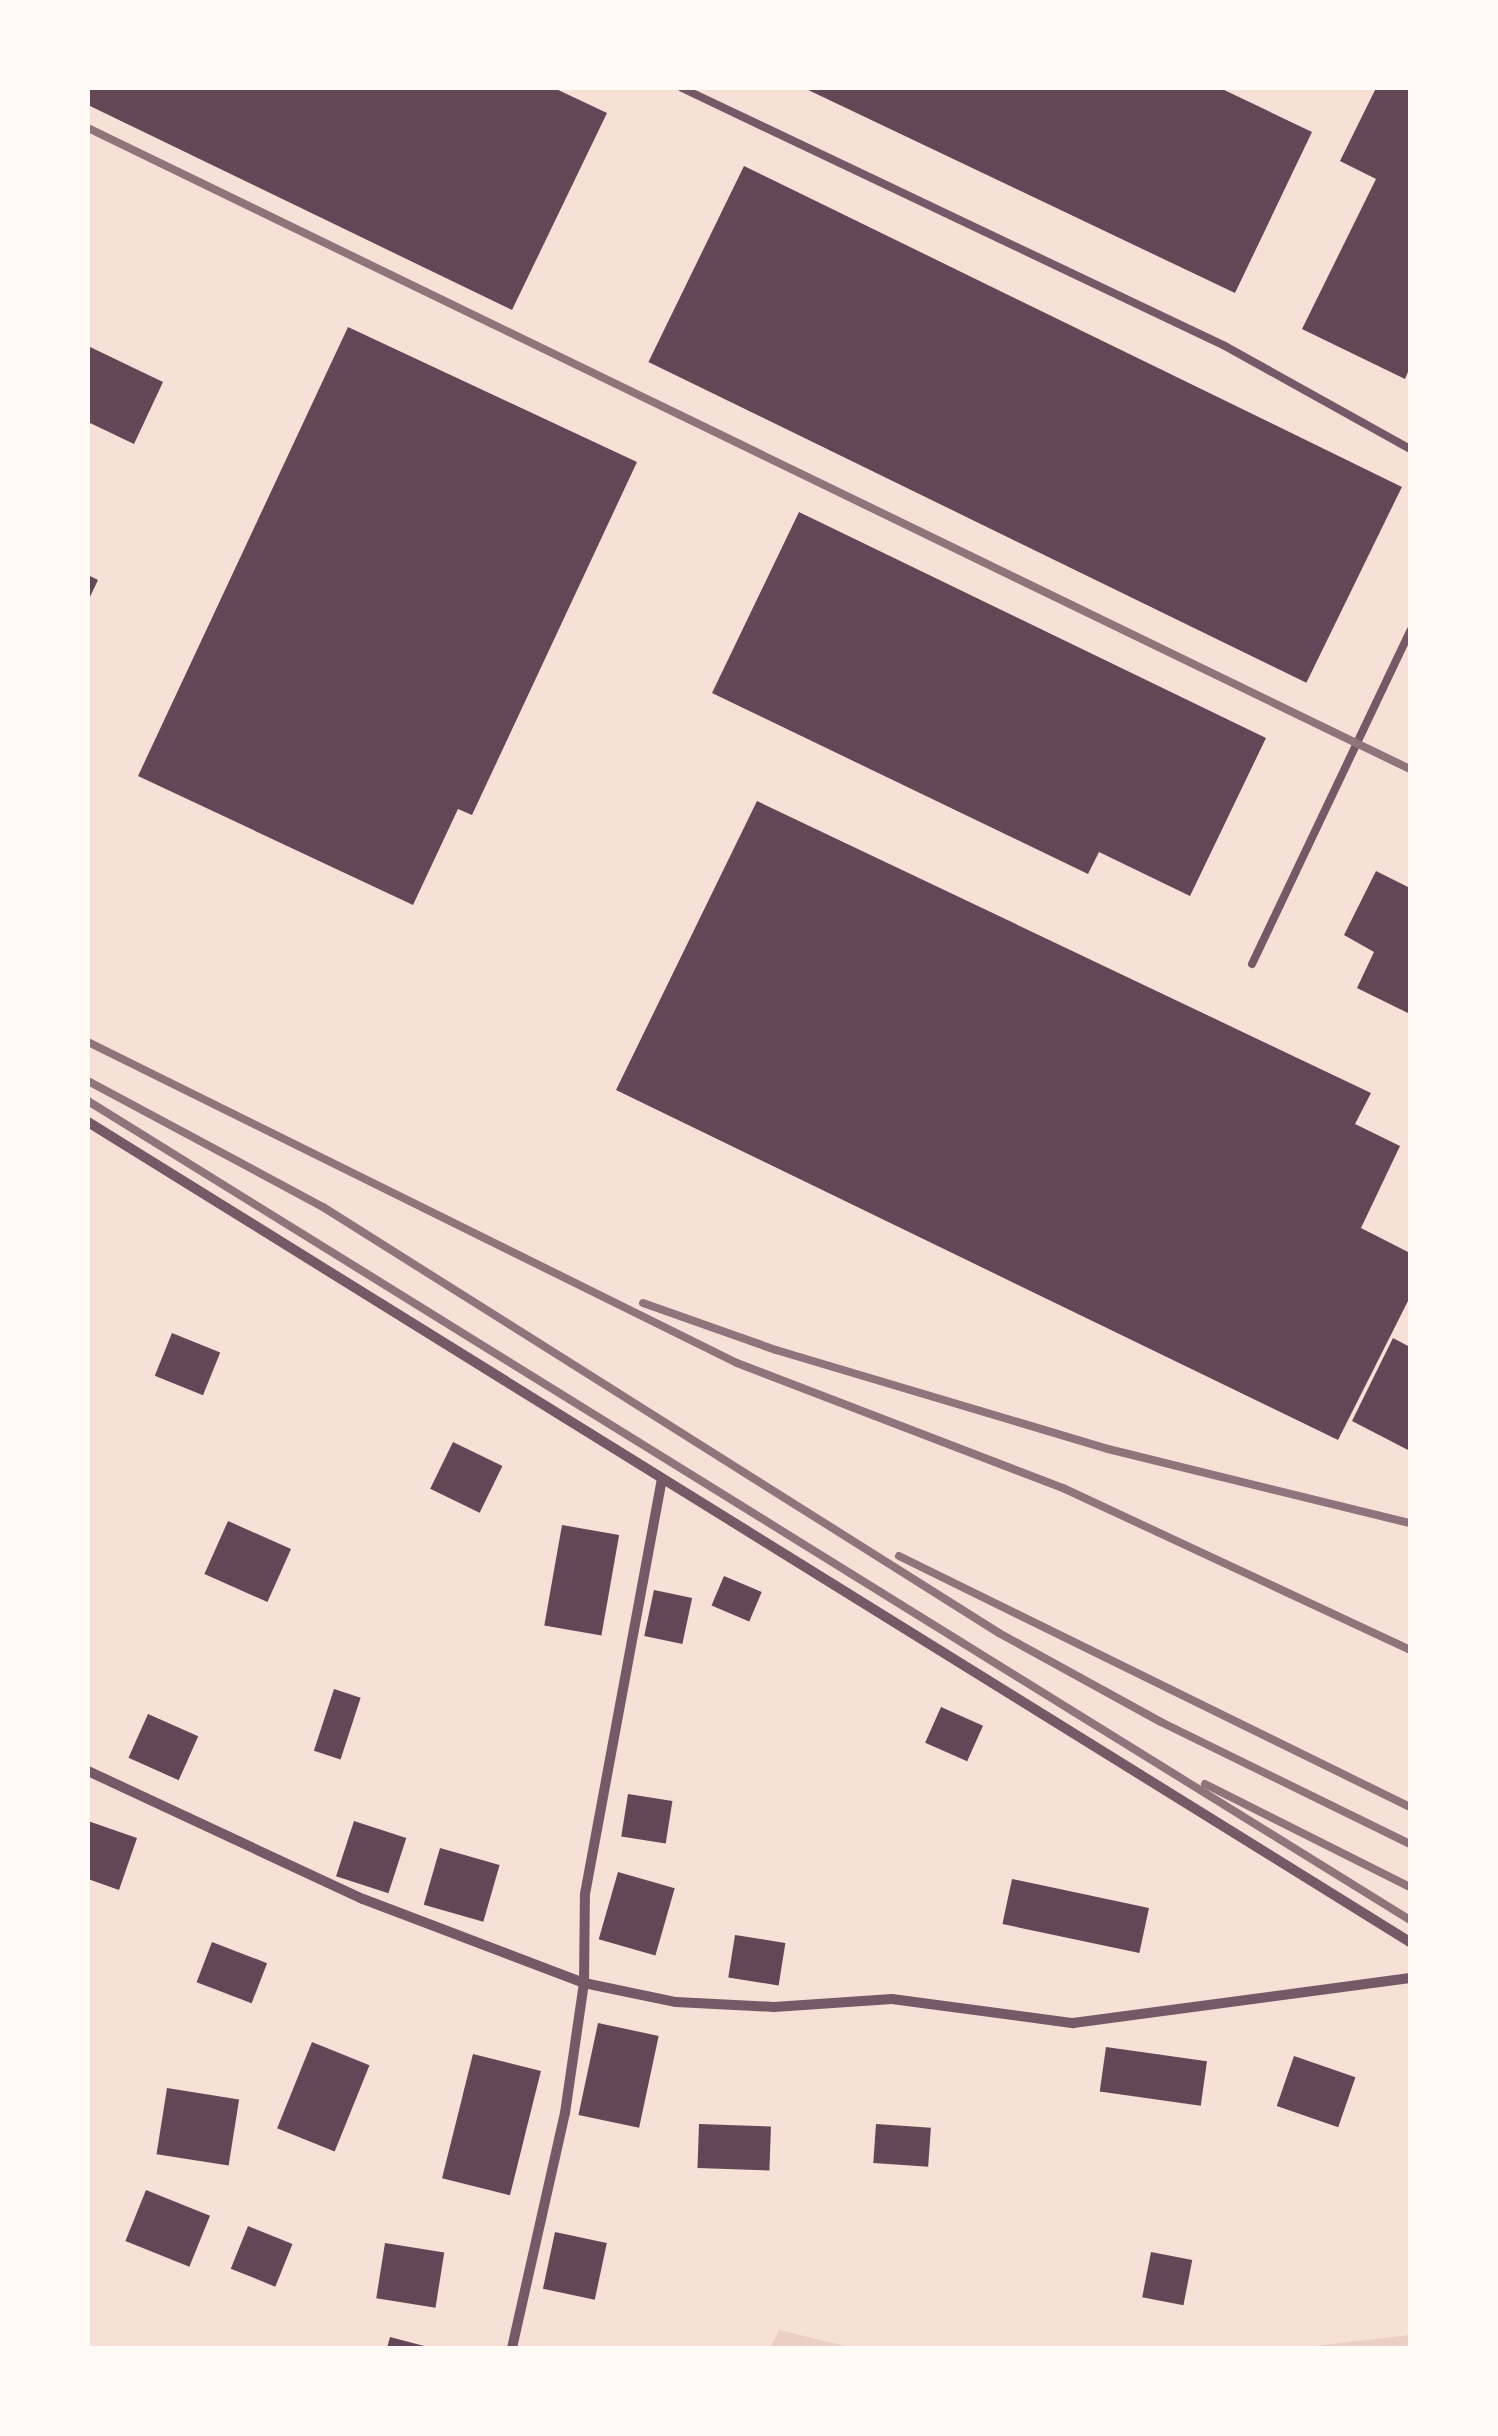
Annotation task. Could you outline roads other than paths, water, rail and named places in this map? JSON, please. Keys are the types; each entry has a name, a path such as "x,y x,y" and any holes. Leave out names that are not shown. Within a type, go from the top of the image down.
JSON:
{"street":[{"path":"88,1122 1410,1942"},
{"path":"512,2348 565,2114 584,1983 586,1894 662,1479"},
{"path":"88,1771 363,1899 584,1983 676,2002 774,2008 892,1999 1073,2023 1410,1978"}],"lane":[{"path":"682,88 1226,346 1410,449"},
{"path":"1252,964 1410,631"}],"railway":[{"path":"88,128 1410,769"},
{"path":"88,1042 737,1363 1063,1488 1410,1650"},
{"path":"88,1081 323,1207 999,1633 1161,1722 1410,1844"},
{"path":"88,1101 1410,1920"},
{"path":"643,1303 776,1350 1108,1449 1410,1523"},
{"path":"899,1556 1410,1807"},
{"path":"1205,1784 1410,1887"}]}
